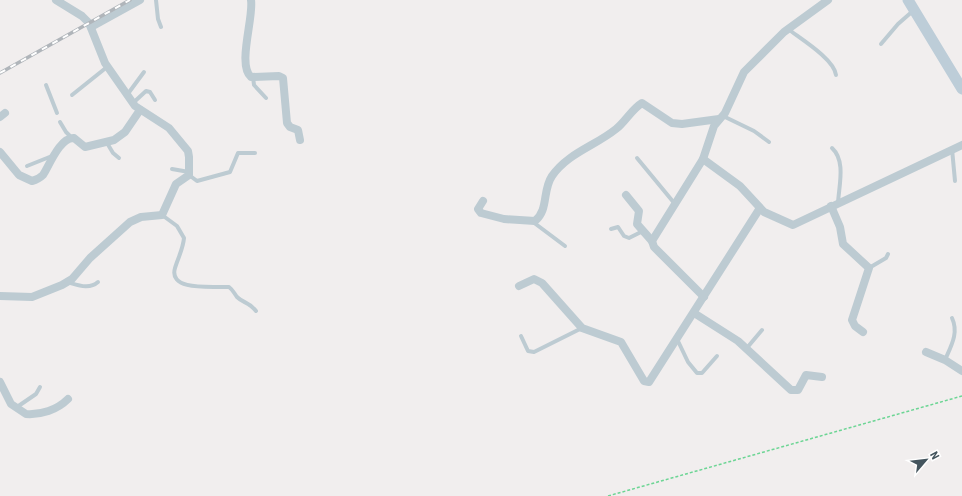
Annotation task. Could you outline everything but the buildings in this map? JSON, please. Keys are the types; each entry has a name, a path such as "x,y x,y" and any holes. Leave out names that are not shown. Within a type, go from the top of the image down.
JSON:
{"street":[{"path":"0,296 32,297 67,282 90,258 130,222 141,217 162,215 174,187 189,173 190,157 185,147 169,128 133,104 108,67 101,54 91,27 82,16 56,0"},
{"path":"91,27 140,0"},
{"path":"251,0 246,51 246,70 249,76 252,77 279,76 283,78 287,123 290,127 298,130 300,140"},
{"path":"652,241 703,159 714,126 721,118 744,72 788,29 828,0"},
{"path":"911,5 962,89"},
{"path":"483,201 478,208 481,213 504,219 533,222 543,212 549,181 557,170 580,150 617,128 640,104 645,104 662,118 672,123 682,124 721,118"},
{"path":"0,152 19,175 32,181 43,174 52,156 72,138 84,147 99,143 107,143 125,132 140,110"},
{"path":"703,159 740,186 760,208 776,218 792,225 962,145"},
{"path":"626,195 639,211 637,224 652,241 654,247 704,297"},
{"path":"835,205 843,244 869,268 852,320 855,326 863,332"},
{"path":"519,286 534,279 542,283 582,328 621,342 647,382 649,382 760,208"},
{"path":"694,313 728,334 794,391 798,390 806,375 822,377"},
{"path":"926,352 945,360 962,371"},
{"path":"0,382 6,396 16,408 26,414 40,413 56,408 68,399"}],"lane":[{"path":"156,0 158,19 161,27"},
{"path":"881,44 898,24 911,5"},
{"path":"788,29 827,60 834,67 836,76"},
{"path":"72,95 108,67"},
{"path":"127,96 144,72"},
{"path":"252,77 254,85 266,98"},
{"path":"46,85 57,112"},
{"path":"133,104 146,91 150,92 155,100"},
{"path":"721,118 754,131 769,142"},
{"path":"60,122 72,138"},
{"path":"107,143 113,153 119,158"},
{"path":"832,148 837,153 840,160 835,205"},
{"path":"952,149 955,181"},
{"path":"172,170 189,173 197,180 224,175 230,172 238,153 255,153"},
{"path":"27,166 52,156"},
{"path":"637,158 675,204"},
{"path":"162,215 177,226 184,238 175,269 174,276 176,280 184,285 229,287 233,289 238,298 250,303 256,311"},
{"path":"533,222 565,246"},
{"path":"611,229 618,227 624,236 629,238 643,231"},
{"path":"869,268 886,258 888,254"},
{"path":"67,282 88,287 98,282"},
{"path":"945,360 954,336 955,324 952,318"},
{"path":"521,336 528,351 534,352 582,328"},
{"path":"746,349 762,330"},
{"path":"677,338 688,362 697,373 702,373 717,356"},
{"path":"16,408 36,394 40,387"}],"path":[{"path":"608,496 962,396"}],"railway":[{"path":"0,73 130,0"}]}
